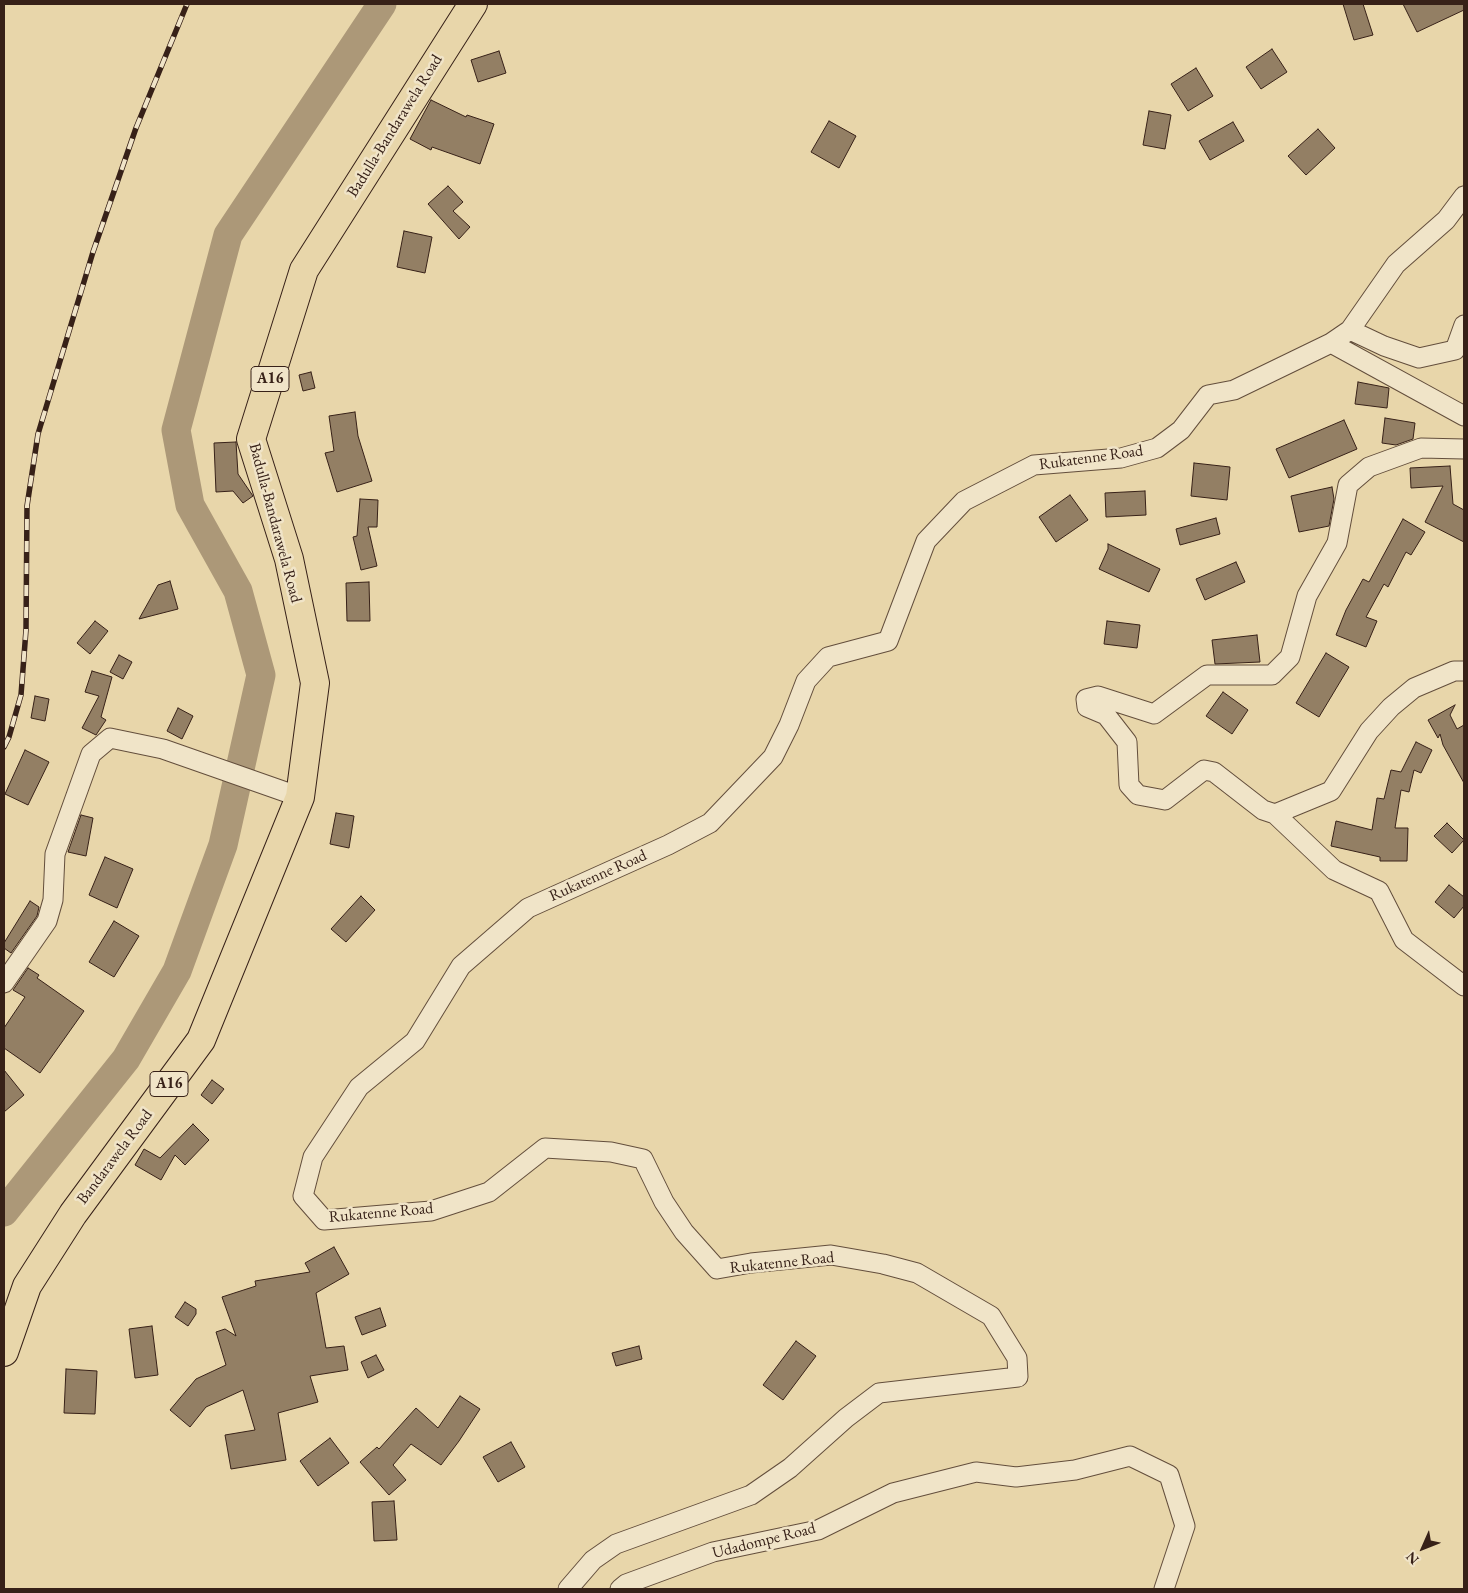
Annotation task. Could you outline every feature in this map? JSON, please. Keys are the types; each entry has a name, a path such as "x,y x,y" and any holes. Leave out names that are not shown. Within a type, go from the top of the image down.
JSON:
{"highway":[{"name":"Badulla-Bandarawela Road","path":"300,797 315,683 288,559 251,439 304,270 473,4"},
{"name":"Bandarawela Road","path":"4,1352 27,1286 73,1214 202,1040 300,797"}],"street":[{"name":"Rukatenne Road","path":"568,1589 593,1560 616,1544 751,1495 790,1468 846,1418 879,1393 1018,1377 1017,1358 991,1316 917,1272 831,1255 751,1263 717,1270 684,1232 664,1202 643,1160 611,1152 545,1148 489,1192 481,1195 431,1211 324,1220 303,1196 313,1157 359,1087 415,1041 461,966 528,908 668,845 710,823 773,757 789,726 806,681 828,658 888,640 926,541 964,501 1034,465 1121,458 1157,448 1181,430 1208,396 1234,390 1331,343 1350,330 1396,264 1446,220 1464,196"},
{"path":"1350,330 1384,346 1419,358 1455,350 1464,325"},
{"path":"1331,343 1464,416"},
{"path":"1464,448 1421,448 1369,467 1348,485 1337,543 1307,596 1290,657 1272,674 1207,674 1154,714 1098,696 1086,699 1086,707 1106,715 1127,742 1129,786 1138,795 1165,800 1204,770 1214,772 1263,810 1275,814 1334,870 1379,891 1404,940 1464,986"},
{"path":"1275,814 1331,791 1369,731 1391,707 1414,688 1454,671 1464,671"},
{"path":"4,983 47,921 53,900 55,854 91,754 110,738 163,749 300,797"},
{"name":"Udadompe Road","path":"620,1589 626,1584 713,1552 818,1530 893,1493 976,1472 1016,1477 1075,1470 1130,1456 1168,1475 1184,1526 1164,1589"}],"building":[{"path":"1343,4 1363,4 1373,35 1354,40"},
{"path":"1403,4 1464,4 1464,10 1417,32"},
{"path":"1272,49 1287,72 1261,89 1246,67"},
{"path":"499,51 506,73 478,82 471,60"},
{"path":"1196,68 1213,96 1188,111 1171,84"},
{"path":"431,100 466,117 467,115 494,124 480,164 432,147 431,150 410,139"},
{"path":"1149,111 1171,115 1165,149 1143,145"},
{"path":"829,121 856,136 839,168 811,152"},
{"path":"1233,122 1244,141 1210,160 1199,141"},
{"path":"1318,129 1335,148 1306,175 1288,156"},
{"path":"448,186 463,202 453,211 470,227 459,239 428,204"},
{"path":"404,231 432,237 425,273 397,267"},
{"path":"311,372 315,388 303,391 299,375"},
{"path":"1358,382 1389,388 1387,408 1355,404"},
{"path":"355,412 358,436 372,481 337,492 325,453 334,451 329,416"},
{"path":"1385,418 1415,423 1413,439 1396,445 1382,443"},
{"path":"1344,420 1357,449 1289,478 1276,449"},
{"path":"236,442 238,474 253,496 243,503 233,491 216,492 214,443"},
{"path":"1194,463 1230,467 1227,500 1191,496"},
{"path":"1450,466 1453,504 1464,510 1464,542 1425,522 1443,486 1411,488 1410,468"},
{"path":"1332,487 1334,499 1329,526 1299,532 1291,496"},
{"path":"1145,491 1146,515 1106,517 1105,493"},
{"path":"1070,495 1088,520 1056,542 1039,517"},
{"path":"360,499 378,500 377,527 368,527 377,566 361,570 353,537 357,536"},
{"path":"1216,518 1220,534 1180,545 1176,529"},
{"path":"1403,519 1425,532 1411,555 1406,552 1388,587 1384,584 1366,617 1377,621 1366,647 1336,635 1346,610 1363,579 1369,582"},
{"path":"1108,544 1160,569 1149,592 1099,569 1108,549"},
{"path":"1236,562 1245,582 1205,600 1196,579"},
{"path":"170,581 178,609 139,619 158,585"},
{"path":"369,582 370,621 347,621 346,583"},
{"path":"95,621 108,631 90,654 77,643"},
{"path":"1107,621 1140,625 1137,648 1104,644"},
{"path":"1257,635 1260,662 1215,664 1212,640"},
{"path":"1326,653 1349,667 1319,717 1296,703"},
{"path":"119,655 132,662 123,679 110,672"},
{"path":"92,671 112,677 101,717 106,720 96,735 82,728 99,696 85,692"},
{"path":"1223,692 1248,710 1232,734 1206,716"},
{"path":"35,696 49,699 45,721 31,718"},
{"path":"1455,705 1450,715 1457,729 1464,725 1464,783 1443,745 1440,734 1438,738 1428,720"},
{"path":"178,708 193,716 182,739 167,731"},
{"path":"1416,742 1432,750 1421,773 1414,770 1409,792 1401,790 1395,828 1408,828 1407,861 1380,861 1380,857 1331,846 1336,821 1372,830 1377,798 1384,799 1391,770 1401,772"},
{"path":"25,750 49,762 28,805 5,794"},
{"path":"336,813 354,816 349,848 330,844"},
{"path":"81,815 93,818 86,856 68,852"},
{"path":"1447,823 1464,840 1452,853 1434,836"},
{"path":"105,857 133,869 117,908 89,895"},
{"path":"1449,885 1464,897 1464,906 1454,918 1435,902"},
{"path":"361,896 375,910 346,942 331,929"},
{"path":"30,901 39,907 37,916 11,953 4,948 4,943"},
{"path":"114,921 139,936 114,977 89,962"},
{"path":"28,968 39,975 37,978 84,1011 40,1073 4,1048 4,1028 25,997 13,990"},
{"path":"4,1070 24,1095 4,1112"},
{"path":"212,1080 224,1089 212,1104 201,1095"},
{"path":"193,1124 209,1140 185,1165 175,1155 161,1180 135,1165 144,1149 160,1158"},
{"path":"334,1247 349,1274 316,1293 326,1348 344,1346 348,1370 310,1376 318,1402 278,1413 286,1460 231,1469 225,1435 255,1430 243,1390 206,1407 190,1427 170,1410 196,1379 226,1365 216,1332 225,1329 236,1336 222,1297 256,1286 255,1281 310,1272 305,1263"},
{"path":"185,1302 196,1309 196,1314 188,1326 175,1317"},
{"path":"380,1308 386,1326 362,1335 355,1317"},
{"path":"152,1326 158,1375 135,1378 129,1329"},
{"path":"796,1341 816,1356 783,1400 763,1385"},
{"path":"639,1346 642,1359 616,1366 612,1353"},
{"path":"376,1355 384,1370 368,1378 361,1362"},
{"path":"66,1369 97,1371 95,1414 64,1413"},
{"path":"460,1396 480,1409 459,1441 441,1465 411,1444 393,1465 406,1480 389,1495 360,1462 377,1447 379,1449 416,1408 438,1428"},
{"path":"330,1438 349,1463 318,1486 300,1461"},
{"path":"511,1442 525,1467 498,1482 483,1457"},
{"path":"394,1501 397,1540 374,1541 372,1502"}],"waterway":[{"path":"4,1212 126,1059 177,971 223,845 261,675 238,591 190,505 176,430 228,235 382,4"}],"railway":[{"path":"4,747 9,737 21,695 26,630 27,506 38,434 93,252 136,128 187,4"}]}
